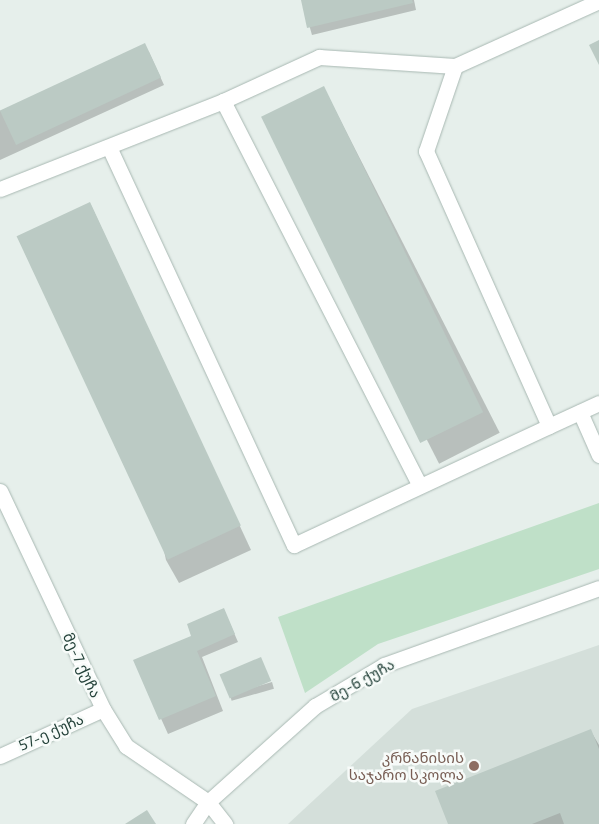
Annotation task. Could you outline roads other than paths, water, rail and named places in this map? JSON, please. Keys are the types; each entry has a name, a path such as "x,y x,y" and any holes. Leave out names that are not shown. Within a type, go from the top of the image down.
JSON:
{"street":[{"path":"0,189 223,101 319,57 455,66 599,1"},
{"path":"455,66 426,151 549,426"},
{"path":"223,101 420,486"},
{"path":"109,147 294,545 599,403"},
{"path":"580,412 599,455"},
{"name":"მე-7 ქუჩა","path":"0,491 103,709 126,746 208,802 225,824"},
{"name":"მე-6 ქუჩა","path":"193,824 208,802 315,706 384,665 599,588"},
{"name":"57-ე ქუჩა","path":"0,756 103,709"}],"place":[{"name":"კრწანისის საჯარო სკოლა","path":"474,766"}]}
